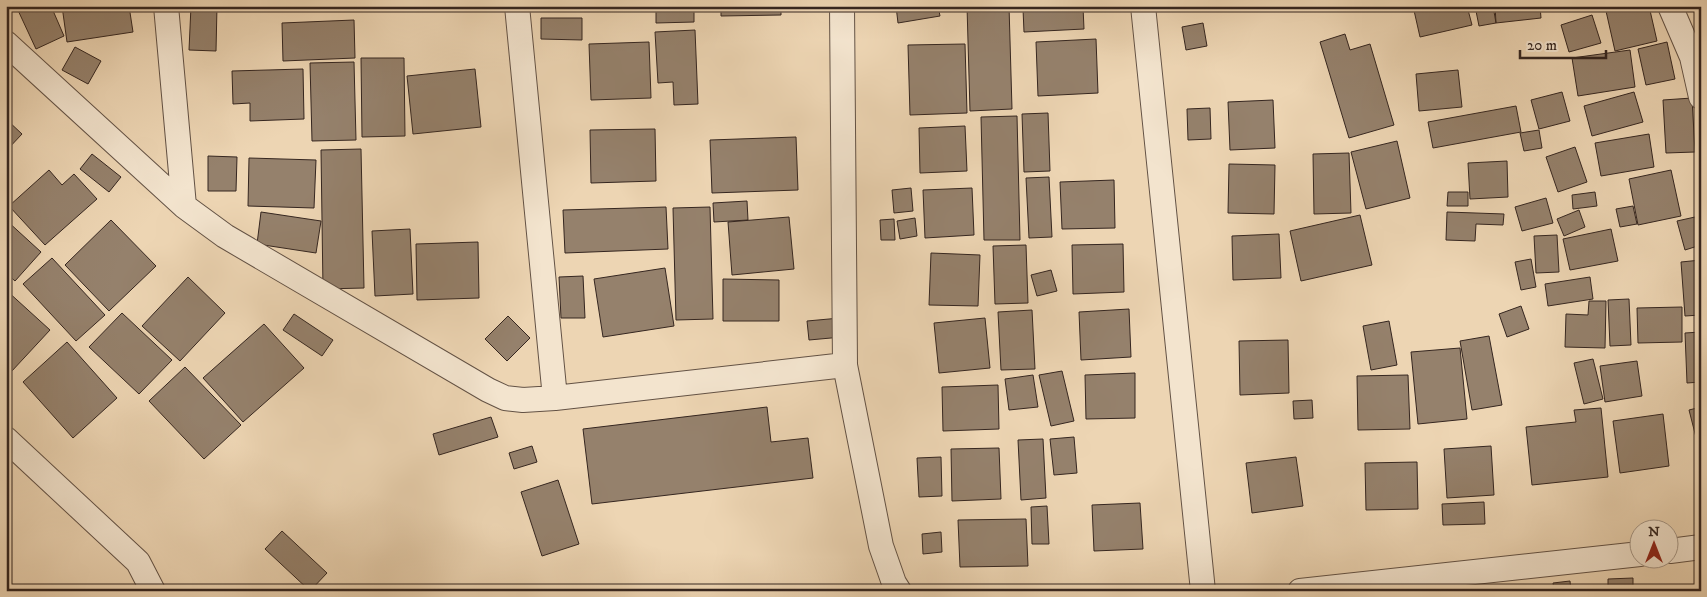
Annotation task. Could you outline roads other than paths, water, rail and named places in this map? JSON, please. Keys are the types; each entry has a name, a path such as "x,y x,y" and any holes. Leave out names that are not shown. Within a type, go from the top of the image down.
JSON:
{"street":[{"path":"166,6 184,206"},
{"path":"517,6 555,398"},
{"path":"842,6 845,365 881,546 894,583 899,591"},
{"path":"1144,6 1203,591"},
{"path":"1670,6 1692,57 1701,97"},
{"path":"6,43 184,206 225,236 488,390 505,398 523,400 555,398 845,365"},
{"path":"6,439 138,562 153,591"},
{"path":"1680,550 1701,547"},
{"path":"1300,591 1630,555"}]}
